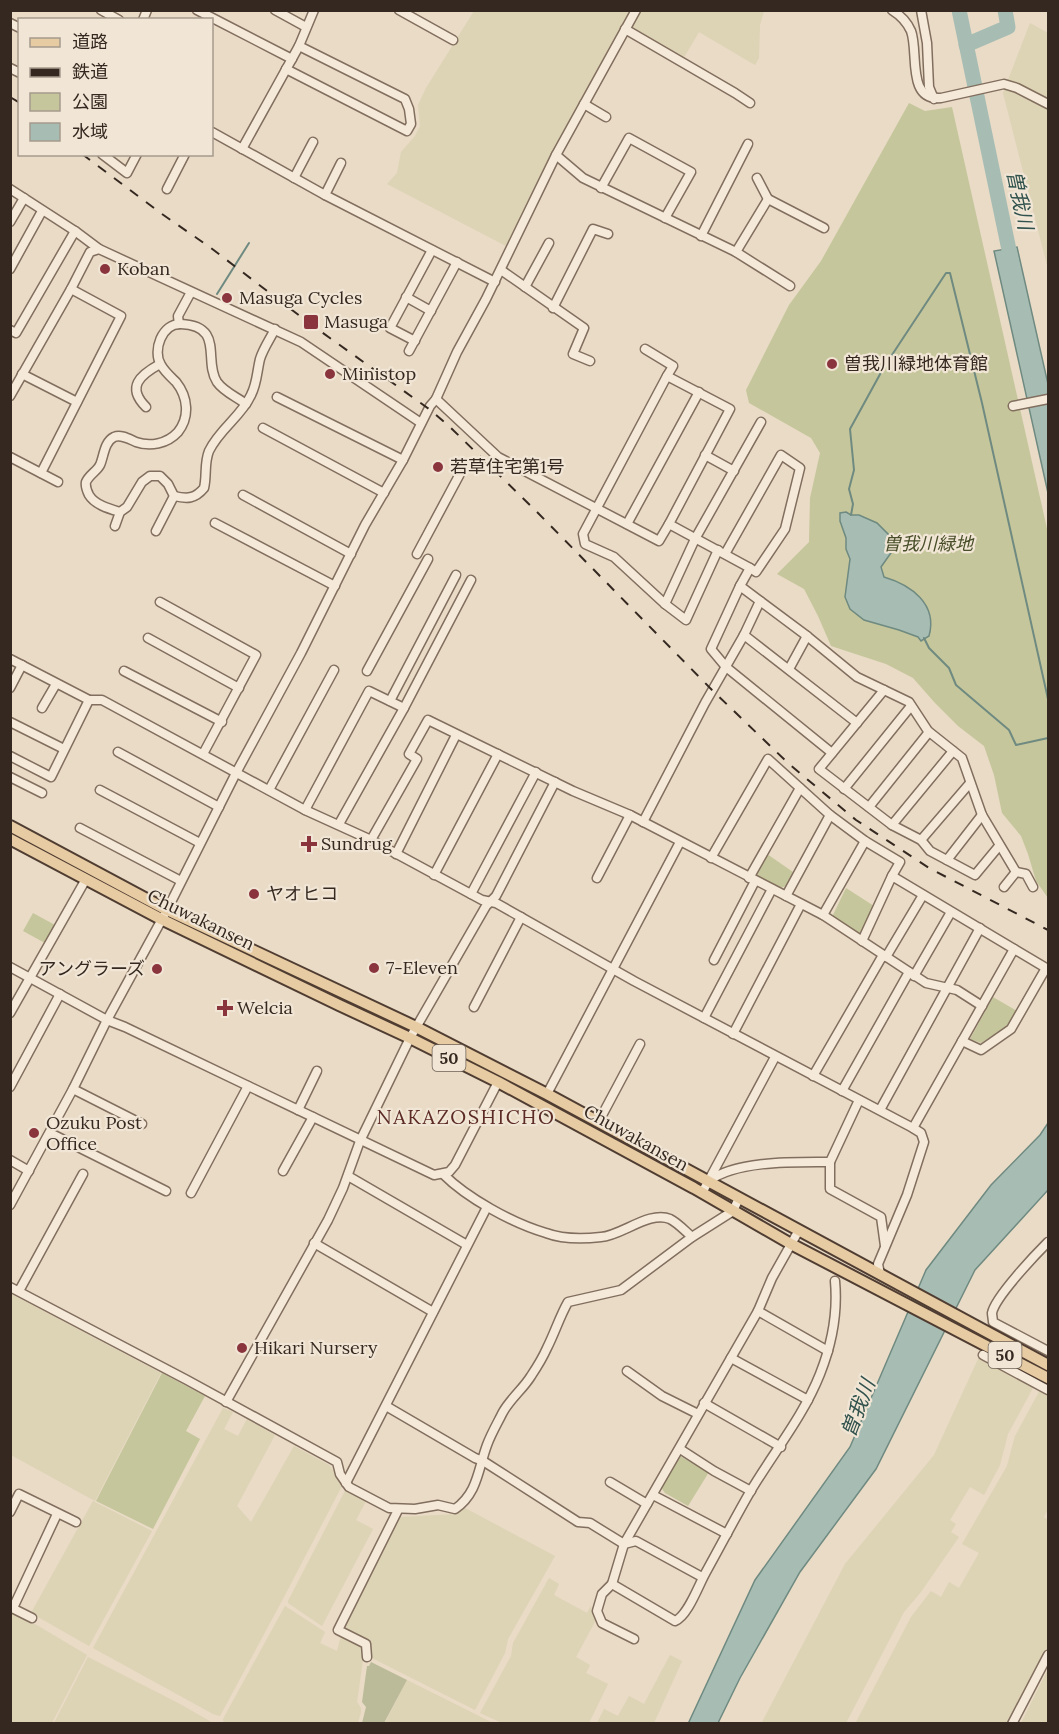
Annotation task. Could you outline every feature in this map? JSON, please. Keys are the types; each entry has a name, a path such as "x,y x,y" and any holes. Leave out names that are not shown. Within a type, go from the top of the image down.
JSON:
{"main road":[{"name":"Chuwakansen","path":"10,826 164,915 339,1005 498,1082 791,1244 1048,1378"},
{"name":"Chuwakansen","path":"12,842 164,915 416,1027 599,1121 1048,1365"}],"street":[{"path":"101,10 115,18"},
{"path":"196,10 212,18"},
{"path":"274,10 306,27"},
{"path":"242,149 299,46 314,10"},
{"path":"399,10 453,40"},
{"path":"10,1205 50,1133 334,586 436,399 457,352 495,282 556,155 636,10"},
{"path":"892,10 910,28 917,82 920,90 925,94 938,99 997,85 1010,85 1048,104"},
{"path":"921,10 927,43 929,87 938,99"},
{"path":"213,19 292,59"},
{"path":"625,29 750,104"},
{"path":"286,69 407,131 411,124 405,99 299,46"},
{"path":"584,104 606,117"},
{"path":"213,133 325,195 495,282"},
{"path":"601,188 628,138 691,172 665,218"},
{"path":"294,178 313,142"},
{"path":"700,236 748,144"},
{"path":"556,155 583,178 736,252 790,286"},
{"path":"105,156 127,173 136,156"},
{"path":"167,189 184,156"},
{"path":"325,195 341,163"},
{"path":"757,178 768,199 824,228"},
{"path":"10,189 99,249 301,342 421,423"},
{"path":"10,222 24,198"},
{"path":"736,252 768,199"},
{"path":"10,269 42,211"},
{"path":"554,308 593,229 608,234"},
{"path":"10,330 16,333 75,231"},
{"path":"525,287 549,243"},
{"path":"11,392 90,252 99,249"},
{"path":"415,341 390,328 432,249"},
{"path":"409,351 457,262"},
{"path":"501,270 584,328 573,354 590,361"},
{"path":"41,473 122,316 71,289"},
{"path":"179,324 178,316 191,292"},
{"path":"406,297 431,311"},
{"path":"120,512 92,500 87,492 87,480 98,470 108,442 115,437 155,445 177,433 184,420 187,407 178,384 160,364 158,351 160,340 169,328 179,324 194,326 205,333 211,344 213,373 216,381 246,404"},
{"path":"174,496 193,498 204,488 209,452 220,432 246,404 256,383 261,357 275,329"},
{"path":"645,349 673,366 583,534 585,544 614,557 664,604 686,620 721,552 781,455 800,468 785,529 756,572 750,568 721,552 695,539 669,524"},
{"path":"146,407 136,394 137,383 141,376 160,364"},
{"path":"22,374 77,402"},
{"path":"436,399 498,457 660,541 730,409 668,376"},
{"path":"627,524 699,392"},
{"path":"277,396 403,460"},
{"path":"1013,406 1048,399"},
{"path":"664,604 695,539 761,422"},
{"path":"263,429 384,492"},
{"path":"705,455 734,471"},
{"path":"10,457 58,482"},
{"path":"417,554 462,470"},
{"path":"115,526 120,512 127,507 142,482 150,476 160,476 168,484 174,496"},
{"path":"243,495 351,554"},
{"path":"156,531 174,496"},
{"path":"215,523 334,586"},
{"path":"367,671 428,559"},
{"path":"750,568 711,648 726,667 832,753"},
{"path":"390,701 456,575"},
{"path":"339,824 404,708 471,580"},
{"path":"740,586 857,677 909,702 929,732 962,758 982,815 999,846 1016,872 1026,874 1034,887"},
{"path":"644,822 760,601"},
{"path":"160,602 256,655 203,754"},
{"path":"744,635 857,723"},
{"path":"789,669 807,636"},
{"path":"148,638 239,688"},
{"path":"10,659 89,700 102,700 305,810 371,840 471,894 496,903 612,969 921,1133 924,1142 907,1195 878,1263 881,1275"},
{"path":"10,688 22,665"},
{"path":"268,790 334,670"},
{"path":"124,671 222,722"},
{"path":"42,708 56,684"},
{"path":"884,690 819,769 892,825 921,840 930,851 975,875 999,846"},
{"path":"305,810 369,691 404,708"},
{"path":"10,756 51,777 89,700"},
{"path":"844,789 911,706"},
{"path":"371,840 417,759 409,754 428,720 573,791 644,822 822,915 926,983 957,990 982,1006"},
{"path":"10,722 64,749"},
{"path":"869,807 929,732"},
{"path":"396,854 456,735"},
{"path":"892,825 953,751"},
{"path":"118,752 219,807"},
{"path":"434,874 498,754"},
{"path":"711,858 768,759 830,815 865,841 900,862 862,941"},
{"path":"471,894 536,772"},
{"path":"10,777 42,792"},
{"path":"226,1402 328,1220 348,1176 360,1141 410,1038 486,906 496,896 555,782"},
{"path":"921,840 970,783"},
{"path":"714,960 752,879 800,788"},
{"path":"100,790 200,843"},
{"path":"597,878 630,815"},
{"path":"786,896 830,815"},
{"path":"947,860 982,815"},
{"path":"80,828 181,881"},
{"path":"822,915 865,841"},
{"path":"547,1094 680,842"},
{"path":"1004,887 1016,872"},
{"path":"892,876 1046,968 1011,1029 981,1050 962,1041"},
{"path":"10,1013 86,879"},
{"path":"704,1018 771,889"},
{"path":"813,1076 923,895"},
{"path":"734,1034 801,904"},
{"path":"842,1091 951,912"},
{"path":"474,1007 521,917"},
{"path":"880,1110 980,928"},
{"path":"913,1128 1014,950"},
{"path":"10,967 107,1020 434,1174 449,1172 455,1165 498,1082"},
{"path":"10,1087 60,994"},
{"path":"599,1121 640,1044"},
{"path":"702,1193 775,1057"},
{"path":"298,1110 317,1071"},
{"path":"191,1193 248,1086"},
{"path":"73,1089 142,1124"},
{"path":"859,1100 830,1162 830,1189 881,1216 885,1246"},
{"path":"283,1171 312,1117"},
{"path":"50,1133 166,1191"},
{"path":"10,1160 29,1171"},
{"path":"709,1181 719,1173 765,1163 830,1162"},
{"path":"83,1174 15,1289 337,1462 340,1474 349,1487 389,1508 398,1510 438,1505 455,1509 463,1504 480,1474 487,1445 504,1411 530,1379 548,1347 562,1311 568,1302 621,1290 692,1237 733,1211 740,1198"},
{"path":"442,1174 487,1207 545,1233 560,1237 603,1238 651,1218 669,1218 692,1237"},
{"path":"348,1176 467,1245"},
{"path":"346,1483 487,1207"},
{"path":"634,1639 602,1623 597,1611 602,1594 612,1584 624,1544 758,1311 772,1278 799,1230"},
{"path":"1048,1242 1007,1289 993,1311 993,1322 1048,1351"},
{"path":"314,1244 433,1312"},
{"path":"612,1584 675,1621 679,1620 686,1611 702,1577 751,1491 781,1447 819,1376 832,1338 837,1302 836,1281"},
{"path":"758,1311 828,1351"},
{"path":"982,1355 1048,1390"},
{"path":"731,1358 808,1400"},
{"path":"627,1371 662,1396 698,1414"},
{"path":"704,1403 781,1447"},
{"path":"386,1406 483,1461 578,1522 590,1523 624,1544 636,1541 702,1577"},
{"path":"680,1449 751,1491"},
{"path":"610,1482 647,1504"},
{"path":"10,1512 19,1494 76,1522"},
{"path":"653,1495 728,1534"},
{"path":"367,1657 366,1644 338,1630 398,1510"},
{"path":"32,1618 12,1608 57,1514"},
{"path":"1012,1724 1048,1655"}],"shaded area":[{"path":"474,11 631,11 578,104 506,246 387,184 397,173 401,152 415,136 420,126 418,105 426,88"},
{"path":"640,11 764,11 760,25 759,58 755,65 699,32 683,59 630,27"},
{"path":"1030,23 1048,33 1048,269 1003,93"},
{"path":"11,1294 161,1373 95,1501 11,1455"},
{"path":"979,1357 1034,1386 1008,1434 1000,1465 984,1495 970,1487 950,1520 956,1524 951,1532 959,1537 921,1592 904,1612 846,1723 761,1724 845,1564 934,1455"},
{"path":"1040,1390 1048,1394 1048,1509 1044,1517 1048,1520 1048,1652 1012,1723 855,1724 911,1617 931,1591 941,1597 949,1582 959,1588 979,1553 962,1544 1007,1466 1015,1436"},
{"path":"223,1408 233,1412 224,1429 238,1436 247,1419 275,1435 237,1506 251,1522 294,1446 329,1465 343,1484 220,1716 93,1648"},
{"path":"347,1487 366,1501 356,1520 373,1529 322,1626 288,1601"},
{"path":"93,1501 152,1531 89,1646 31,1613"},
{"path":"465,1508 555,1556 508,1639 505,1653 475,1710 372,1658 370,1648 344,1630 400,1517 457,1514"},
{"path":"549,1578 559,1584 554,1595 587,1613 591,1606 597,1618 576,1657 590,1665 586,1673 608,1684 589,1723 502,1723 480,1713 511,1656 513,1643"},
{"path":"285,1606 325,1632 320,1643 337,1651 341,1636 361,1647 363,1660 357,1702 361,1712 358,1723 224,1724 223,1719"},
{"path":"10,1613 30,1621 87,1655 52,1723 11,1723"},
{"path":"670,1655 682,1661 654,1723 597,1723 604,1709 618,1716 629,1696 644,1704"},
{"path":"88,1657 180,1704 213,1723 54,1723"},
{"path":"1048,1669 1048,1723 1021,1723"},
{"path":"407,1680 493,1723 384,1724"}],"green space":[{"name":"曽我川緑地","path":"909,103 925,111 952,107 1048,533 1048,898 1036,881 1021,836 1002,813 994,775 984,746 958,726 913,678 886,664 831,646 804,589 777,574 809,542 810,498 820,453 811,438 749,403 746,390 789,305 821,261"},
{"path":"767,854 793,872 787,886 779,888 754,875"},
{"path":"846,888 874,906 860,935 832,917"},
{"path":"33,913 55,925 45,943 23,931"},
{"path":"993,997 1017,1011 1005,1028 981,1043 970,1039"},
{"path":"162,1373 205,1396 186,1431 200,1439 153,1529 96,1501"},
{"path":"678,1455 709,1472 688,1506 665,1493 660,1486"},
{"path":"371,1662 407,1680 384,1723 362,1723 366,1707 362,1702 367,1666"}],"water":[{"path":"1017,247 1048,384 1048,493 994,251"},
{"path":"846,512 877,523 889,535 893,550 881,567 884,577 904,585 926,605 931,625 929,636 921,641 918,637 899,630 864,620 850,609 845,597 850,559 840,521 840,513"},
{"path":"1048,1123 1048,1190 975,1270 876,1469 800,1572 740,1678 718,1723 688,1724 755,1580 850,1447 926,1270 991,1185 1040,1135"}],"waterway":[{"name":"曽我川","path":"959,10 1013,269"},
{"path":"966,45 1008,27 1005,10"},
{"path":"217,294 249,243"},
{"path":"851,515 853,504 849,489 854,470 850,429 884,367 946,273 950,273 982,403 1048,699"},
{"path":"924,638 929,648 949,668 956,685 1009,730 1016,745 1048,738"}],"railway":[{"path":"10,97 18,102"},
{"path":"85,156 429,409 450,427 712,690 789,764 856,820 929,868 1048,930"}],"place":[{"name":"Koban","path":"105,269"},
{"name":"Masuga Cycles","path":"227,298"},
{"name":"Masuga","path":"311,322"},
{"name":"曽我川緑地体育館","path":"832,364"},
{"name":"Ministop","path":"330,374"},
{"name":"若草住宅第1号","path":"438,467"},
{"name":"Sundrug","path":"309,844"},
{"name":"ヤオヒコ","path":"254,894"},
{"name":"7-Eleven","path":"374,968"},
{"name":"アングラーズ","path":"157,969"},
{"name":"Welcia","path":"225,1008"},
{"name":"Ozuku Post Office","path":"34,1133"},
{"name":"Hikari Nursery","path":"242,1348"}],"district":[{"name":"NAKAZOSHICHO","path":"466,1117"}]}
